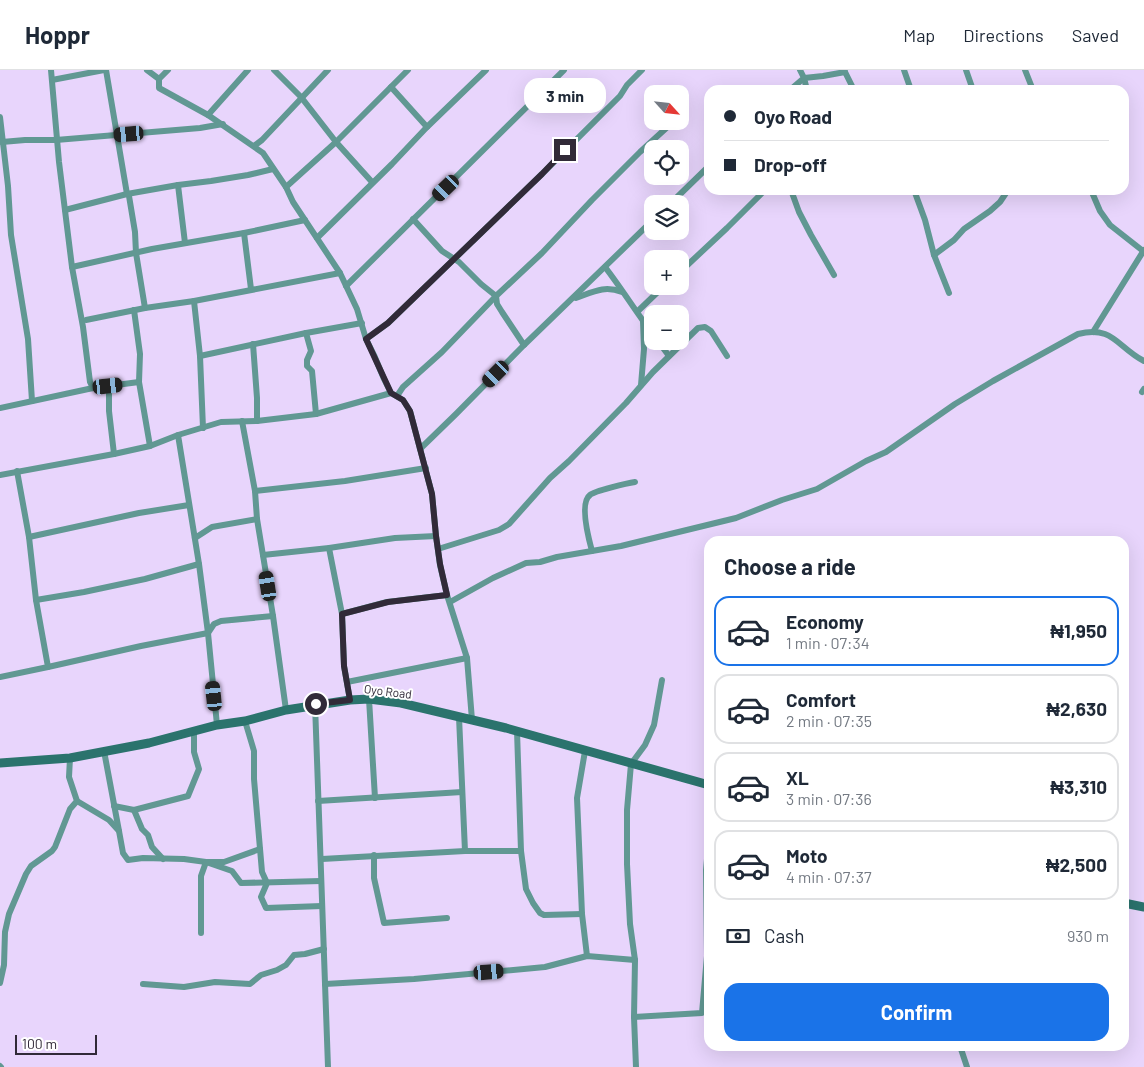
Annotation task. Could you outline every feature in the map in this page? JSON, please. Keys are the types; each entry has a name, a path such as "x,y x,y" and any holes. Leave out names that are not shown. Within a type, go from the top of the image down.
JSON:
{"street":[{"path":"51,70 56,140 72,267 84,318 83,327 90,382 93,388"},
{"path":"52,80 105,70 127,194 136,232 136,253 145,308"},
{"path":"147,70 159,79"},
{"path":"168,70 159,79 159,88 208,114 263,153 340,273 362,323 366,339 394,395 403,400 410,411 432,494 436,536 447,595 467,658 472,720"},
{"path":"208,114 248,70"},
{"path":"274,70 302,98 336,142 372,182"},
{"path":"254,146 262,140 328,70"},
{"path":"317,238 486,70"},
{"path":"346,286 564,70"},
{"path":"366,339 388,323 542,174 620,96 627,84 642,70"},
{"path":"800,70 806,85"},
{"path":"904,70 909,85"},
{"path":"966,70 971,85"},
{"path":"1025,70 1031,85"},
{"path":"286,187 336,142 391,88 404,71"},
{"path":"796,85 804,78 844,71 851,85"},
{"path":"391,88 427,127"},
{"path":"0,117 8,186 10,235 28,339 32,401"},
{"path":"2,142 56,140 200,128 222,124"},
{"path":"0,475 150,446 221,422 257,421 316,414 394,395 442,352 664,130"},
{"path":"65,210 127,194 248,175 273,169"},
{"path":"679,195 704,171"},
{"path":"178,185 185,243"},
{"path":"689,264 760,195"},
{"path":"793,195 799,212 834,275"},
{"path":"916,195 925,220 934,255 949,293"},
{"path":"934,255 990,211 1004,195"},
{"path":"1093,195 1100,211 1110,225 1144,250 1093,332"},
{"path":"413,219 442,251 459,262 496,296 497,304 524,345"},
{"path":"72,267 152,249 305,220"},
{"path":"420,449 644,229"},
{"path":"244,233 251,289"},
{"path":"1138,260 1144,264"},
{"path":"605,267 643,319 642,386"},
{"path":"84,318 194,301 340,273"},
{"path":"572,299 604,289 612,288 622,292"},
{"path":"638,311 655,295"},
{"path":"194,301 200,356 203,428"},
{"path":"134,310 140,354 139,382 150,446"},
{"path":"200,356 362,323"},
{"path":"438,549 499,530 509,524 550,478 570,461 642,386 653,372 698,328 705,327 711,331 727,356"},
{"path":"306,333 311,351 307,360 307,366 312,371 316,414"},
{"path":"450,602 493,578 526,564 640,542 736,518 817,489 866,461 886,452 955,404 1078,334 1105,333 1144,361"},
{"path":"253,344 257,421"},
{"path":"665,350 670,356"},
{"path":"0,408 93,388 139,382"},
{"path":"108,386 114,454"},
{"path":"242,421 255,490 257,519 286,710"},
{"path":"178,435 200,564 217,725"},
{"path":"255,490 345,481 426,468"},
{"path":"17,471 29,537 36,600 48,667"},
{"path":"592,551 585,522 586,502 589,495 635,482"},
{"path":"29,537 189,504"},
{"path":"195,538 212,527 257,519"},
{"path":"263,556 395,538 436,536"},
{"path":"329,548 342,614 344,666 350,700"},
{"path":"36,600 145,579 200,564"},
{"path":"342,614 388,602 447,595"},
{"path":"0,677 208,633 214,624 221,621 273,616"},
{"path":"347,682 467,658"},
{"path":"636,1067 634,960 627,864 627,810 631,764 645,745 654,724 662,680"},
{"path":"369,699 375,798"},
{"name":"Oyo Road","path":"0,763 70,758 149,743 217,725 246,721 316,704 369,699 401,703 472,720 704,784"},
{"path":"316,704 328,1067"},
{"path":"459,717 465,851"},
{"path":"246,721 254,751 254,778 262,872 267,883 261,897 266,908 322,906"},
{"path":"114,806 134,810 188,796 199,770 194,752 194,731"},
{"path":"517,732 521,851 526,889 533,904 544,915 582,914"},
{"path":"585,751 577,798 582,914 587,956"},
{"path":"104,752 123,853 128,860 144,858 224,862 260,849"},
{"path":"70,758 69,777 77,801 109,820 119,831"},
{"path":"318,801 462,792"},
{"path":"0,983 4,965 5,932 9,914 26,874 31,866 55,847 70,810 77,801"},
{"path":"134,810 142,830 148,835 152,847 163,859"},
{"path":"321,859 465,851 521,851"},
{"path":"374,855 374,878 384,923 447,918"},
{"path":"206,862 232,872 241,883 321,882"},
{"path":"201,933 201,876 206,862"},
{"path":"1129,904 1144,907"},
{"path":"144,984 184,987 215,982 250,984 261,975 286,965 294,955 324,949"},
{"path":"325,984 414,979 545,967 587,956 634,960"},
{"path":"634,1016 702,1013 704,990"},
{"path":"962,1051 967,1067"}],"route":[{"path":"316,704 350,700 344,666 342,614 388,602 447,595 440,564 432,494 410,411 403,400 391,393 366,339 388,323 565,150"}]}
